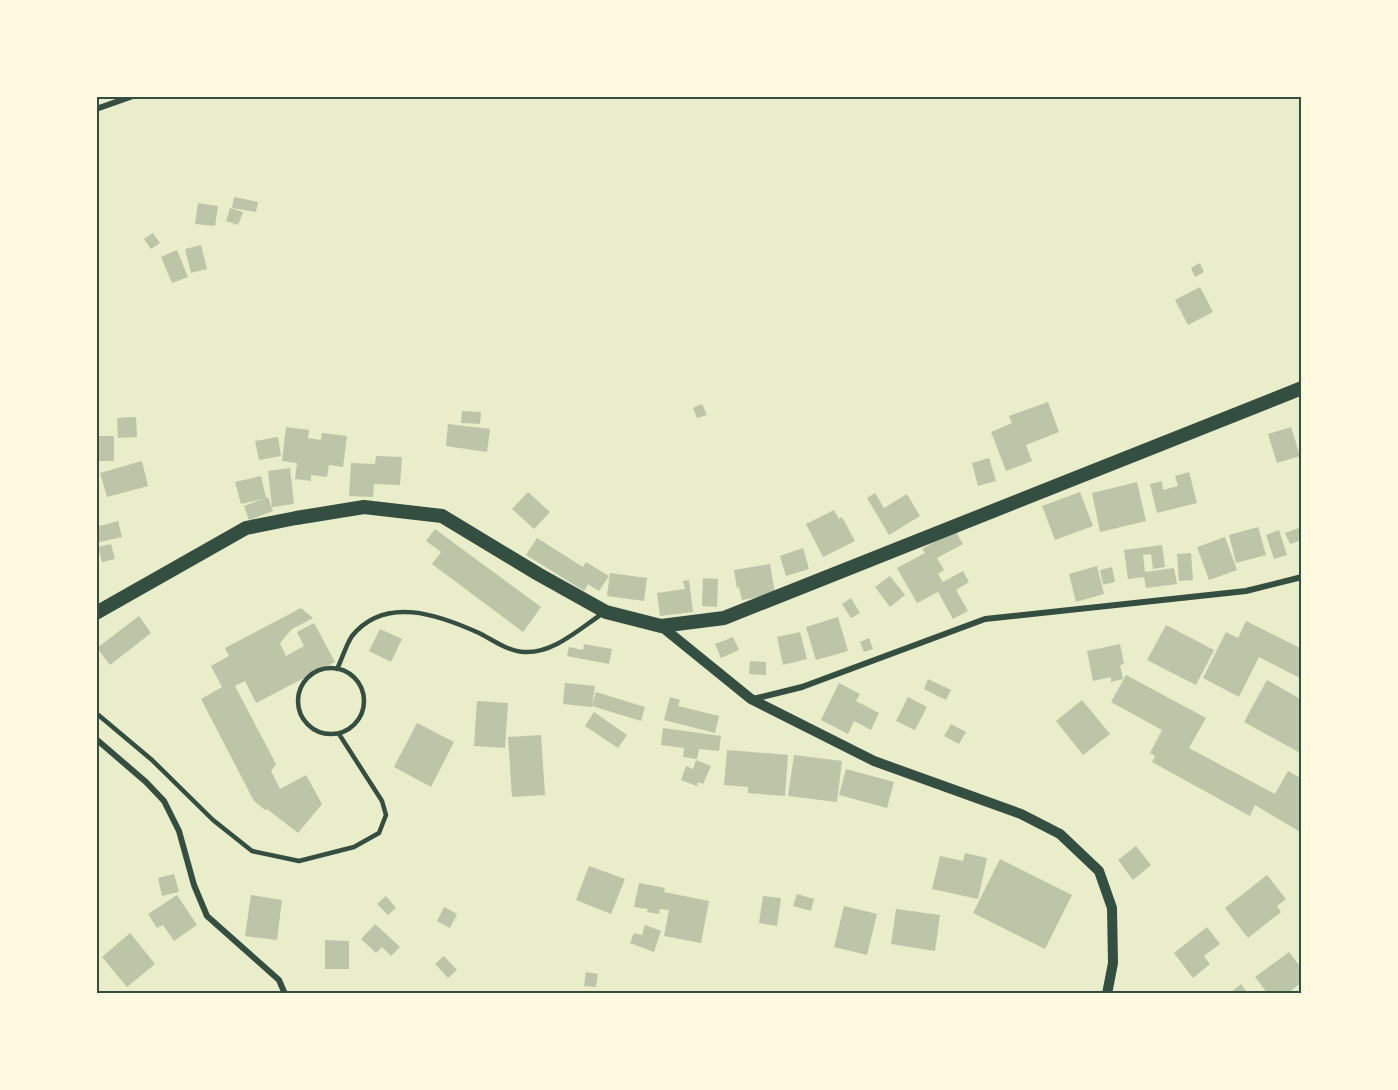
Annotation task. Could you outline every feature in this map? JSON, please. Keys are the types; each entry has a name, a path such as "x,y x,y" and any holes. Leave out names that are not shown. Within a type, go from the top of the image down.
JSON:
{"main road":[{"path":"96,613 246,528 364,507 442,516 606,612 661,626 724,618 1302,388"}],"street":[{"path":"96,109 134,96"},
{"path":"751,699 802,687 985,619 1246,591 1302,577"},
{"path":"661,626 751,699 874,761 1021,814 1060,834 1099,871 1112,908 1113,963 1107,994"},
{"path":"96,739 146,782 164,801 178,831 194,885 207,916 279,980 285,994"}],"lane":[{"path":"337,669 352,636 369,622 389,612 416,611 470,630 515,650 527,652 568,639 606,612"},
{"path":"337,669 351,675 358,682 363,692 364,703 357,722 339,734 327,735 316,732 307,725 297,705 298,694 310,675 320,670 337,669"},
{"path":"96,714 152,760 213,820 252,851 299,861 354,847 379,833 386,815 382,801 339,734"}],"building":[{"path":"234,197 258,202 256,212 232,208"},
{"path":"198,203 218,206 215,226 195,224"},
{"path":"230,208 243,212 238,225 226,221"},
{"path":"153,233 160,243 151,249 144,239"},
{"path":"201,245 207,269 191,273 185,249"},
{"path":"177,250 188,277 172,283 161,257"},
{"path":"1200,263 1204,272 1195,277 1191,268"},
{"path":"1200,287 1213,312 1188,325 1175,300"},
{"path":"1048,402 1059,432 1026,445 1032,461 1006,471 991,432 1012,423 1009,416"},
{"path":"702,404 707,415 697,418 693,408"},
{"path":"462,411 481,412 480,424 461,423"},
{"path":"136,417 137,437 118,438 117,418"},
{"path":"448,424 490,429 487,452 446,446"},
{"path":"286,427 309,430 308,438 321,440 322,433 347,436 343,467 329,465 327,477 311,475 311,481 295,479 297,463 282,461"},
{"path":"1291,427 1300,456 1277,463 1268,434"},
{"path":"96,436 114,436 114,461 96,461"},
{"path":"278,437 281,456 259,460 255,441"},
{"path":"376,456 402,457 400,485 374,484 373,497 349,496 351,463 375,464"},
{"path":"989,458 996,481 978,486 972,463"},
{"path":"142,461 148,486 107,497 100,473"},
{"path":"290,468 294,504 272,507 268,471"},
{"path":"1189,472 1197,503 1157,513 1150,484 1162,481 1163,490 1178,486 1175,476"},
{"path":"261,476 266,498 241,504 235,482"},
{"path":"1137,482 1146,521 1100,532 1092,493"},
{"path":"528,492 550,512 534,529 512,509"},
{"path":"1080,492 1093,526 1055,540 1042,506"},
{"path":"875,493 884,508 907,494 920,516 889,535 867,498"},
{"path":"268,497 273,511 249,520 244,506"},
{"path":"834,510 839,519 842,517 855,541 823,557 806,524"},
{"path":"118,521 122,537 96,543 96,527"},
{"path":"1258,527 1266,555 1236,563 1229,535"},
{"path":"1299,528 1302,540 1290,544 1285,533"},
{"path":"435,529 541,607 523,632 432,564 441,552 426,541"},
{"path":"955,530 963,544 937,558 944,570 938,574 943,582 963,571 969,582 956,590 968,611 953,619 938,592 917,603 897,568 925,553 922,549"},
{"path":"1279,530 1287,555 1274,559 1266,535"},
{"path":"1225,537 1237,570 1209,580 1197,547"},
{"path":"537,538 583,567 586,562 609,576 599,591 588,584 584,591 526,555"},
{"path":"111,544 115,559 102,562 98,547"},
{"path":"1162,545 1165,567 1153,569 1151,554 1143,555 1145,572 1174,568 1177,584 1146,588 1144,577 1128,579 1124,550"},
{"path":"803,548 809,569 786,576 780,556"},
{"path":"1191,553 1193,580 1179,581 1177,554"},
{"path":"770,564 775,594 742,600 734,570"},
{"path":"1097,566 1104,594 1076,602 1069,574"},
{"path":"1112,567 1115,582 1103,585 1100,570"},
{"path":"610,573 647,578 644,601 607,596"},
{"path":"890,576 905,595 890,607 875,587"},
{"path":"703,578 718,579 717,607 702,606"},
{"path":"689,580 693,612 660,616 657,593 685,589 683,581"},
{"path":"851,598 860,613 851,618 842,604"},
{"path":"301,608 313,618 292,629 280,643 286,656 304,646 297,632 314,623 335,662 256,703 245,681 235,686 276,764 271,771 280,789 306,775 322,804 298,833 254,801 201,699 222,687 211,666 229,656 225,648"},
{"path":"139,616 151,633 110,665 97,648"},
{"path":"838,617 848,651 816,660 806,627"},
{"path":"1246,621 1302,649 1302,679 1259,657 1239,697 1203,678 1226,632 1238,638"},
{"path":"1166,625 1214,650 1196,685 1147,660"},
{"path":"380,629 402,639 391,662 369,651"},
{"path":"800,632 807,659 783,665 777,637"},
{"path":"733,637 739,650 721,658 715,644"},
{"path":"869,638 873,649 864,652 860,642"},
{"path":"584,644 612,649 609,664 567,656 569,647 583,650"},
{"path":"1120,644 1124,664 1120,665 1123,679 1111,682 1111,677 1093,681 1087,651"},
{"path":"750,661 766,662 766,675 749,674"},
{"path":"1126,675 1206,718 1189,748 1275,794 1288,771 1302,779 1302,833 1255,805 1250,816 1152,762 1155,756 1150,753 1162,730 1111,702"},
{"path":"928,679 951,690 946,700 924,689"},
{"path":"1267,680 1302,700 1302,754 1244,722"},
{"path":"565,683 595,686 592,707 563,704"},
{"path":"839,683 860,694 856,701 879,713 871,730 854,721 848,734 821,720"},
{"path":"596,692 645,707 641,721 592,706"},
{"path":"670,697 680,700 678,706 719,716 715,733 664,720"},
{"path":"908,697 927,707 915,730 896,721"},
{"path":"1082,700 1110,734 1083,755 1056,721"},
{"path":"477,701 508,703 505,748 474,746"},
{"path":"594,712 627,735 618,748 585,726"},
{"path":"417,723 454,742 431,787 394,767"},
{"path":"951,724 966,732 959,744 944,736"},
{"path":"663,728 721,736 719,751 699,749 697,759 683,757 684,748 661,745"},
{"path":"541,735 545,795 512,797 508,737"},
{"path":"727,750 788,755 785,796 748,793 748,787 724,785"},
{"path":"794,755 842,761 837,802 788,796"},
{"path":"696,760 711,766 703,784 698,782 697,786 681,780 686,766 693,769"},
{"path":"846,769 894,782 887,808 839,795"},
{"path":"1136,846 1151,865 1133,880 1118,860"},
{"path":"965,853 987,858 978,899 932,889 940,856 963,861"},
{"path":"1000,859 1072,895 1045,949 973,913"},
{"path":"589,866 625,879 611,914 576,900"},
{"path":"174,874 179,892 162,896 158,878"},
{"path":"1267,875 1286,899 1277,906 1281,912 1248,938 1225,908"},
{"path":"639,883 665,888 664,892 709,901 701,943 664,936 669,910 660,909 659,914 647,912 648,909 634,907"},
{"path":"797,894 814,899 811,911 793,906"},
{"path":"177,895 197,925 174,941 163,925 157,928 148,914"},
{"path":"251,895 282,900 277,940 245,936"},
{"path":"386,896 396,908 388,915 377,904"},
{"path":"763,896 781,898 777,926 759,923"},
{"path":"844,906 877,914 867,955 834,947"},
{"path":"444,907 457,914 450,928 437,921"},
{"path":"896,909 940,915 935,951 891,944"},
{"path":"375,924 400,947 391,956 382,947 376,953 361,939"},
{"path":"645,925 661,931 654,952 630,943 634,933 642,935"},
{"path":"1207,927 1220,944 1204,956 1210,964 1193,978 1174,953"},
{"path":"130,933 155,964 127,987 102,957"},
{"path":"325,940 349,941 349,969 325,969"},
{"path":"1289,952 1302,969 1302,982 1287,994 1268,994 1255,977"},
{"path":"444,956 457,970 448,978 435,964"},
{"path":"586,972 598,974 596,987 584,986"},
{"path":"1241,984 1248,994 1229,994"}]}
